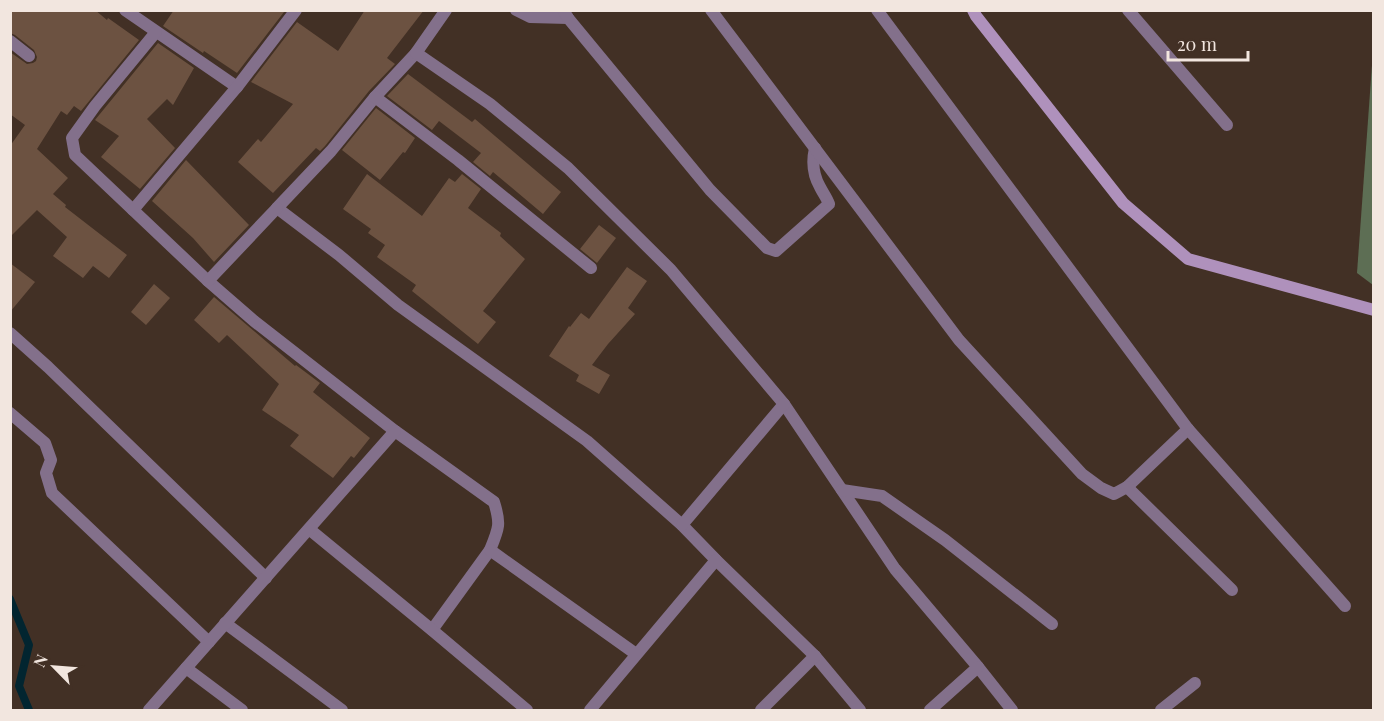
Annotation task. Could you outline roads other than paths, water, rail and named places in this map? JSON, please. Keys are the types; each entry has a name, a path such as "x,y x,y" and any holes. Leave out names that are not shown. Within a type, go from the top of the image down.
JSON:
{"street":[{"path":"124,10 237,87"},
{"path":"133,210 237,87 296,10"},
{"path":"208,281 332,151 375,97 416,53 446,10"},
{"path":"516,10 530,17 565,14 710,190 766,248 776,251 829,204 814,171 812,160 815,148"},
{"path":"711,10 959,340 1082,474 1101,489 1114,494 1127,487 1188,429"},
{"path":"877,10 1188,429 1345,606"},
{"path":"973,10 1123,202 1188,259 1374,310"},
{"path":"1128,10 1227,125"},
{"path":"156,32 95,106 72,138 75,155 208,281 254,321 395,431 494,502 499,520 490,550 432,630"},
{"path":"10,41 29,56"},
{"path":"416,53 490,104 568,168 671,270 784,404 895,568 1012,711"},
{"path":"375,97 458,160 591,268"},
{"path":"277,208 339,255 398,305 587,441 682,525 814,657 860,711"},
{"path":"10,333 266,578"},
{"path":"682,525 784,404"},
{"path":"10,413 45,443 51,460 46,473 52,493 209,642"},
{"path":"149,711 395,431"},
{"path":"1127,487 1232,590"},
{"path":"842,490 882,496 945,540 1052,624"},
{"path":"309,529 527,711"},
{"path":"490,550 636,654"},
{"path":"590,711 716,560"},
{"path":"225,623 342,711"},
{"path":"761,711 814,657"},
{"path":"930,711 978,667"},
{"path":"186,668 242,711"},
{"path":"1161,711 1195,683"}],"waterway":[{"path":"10,599 29,645 19,686 29,710"}]}
